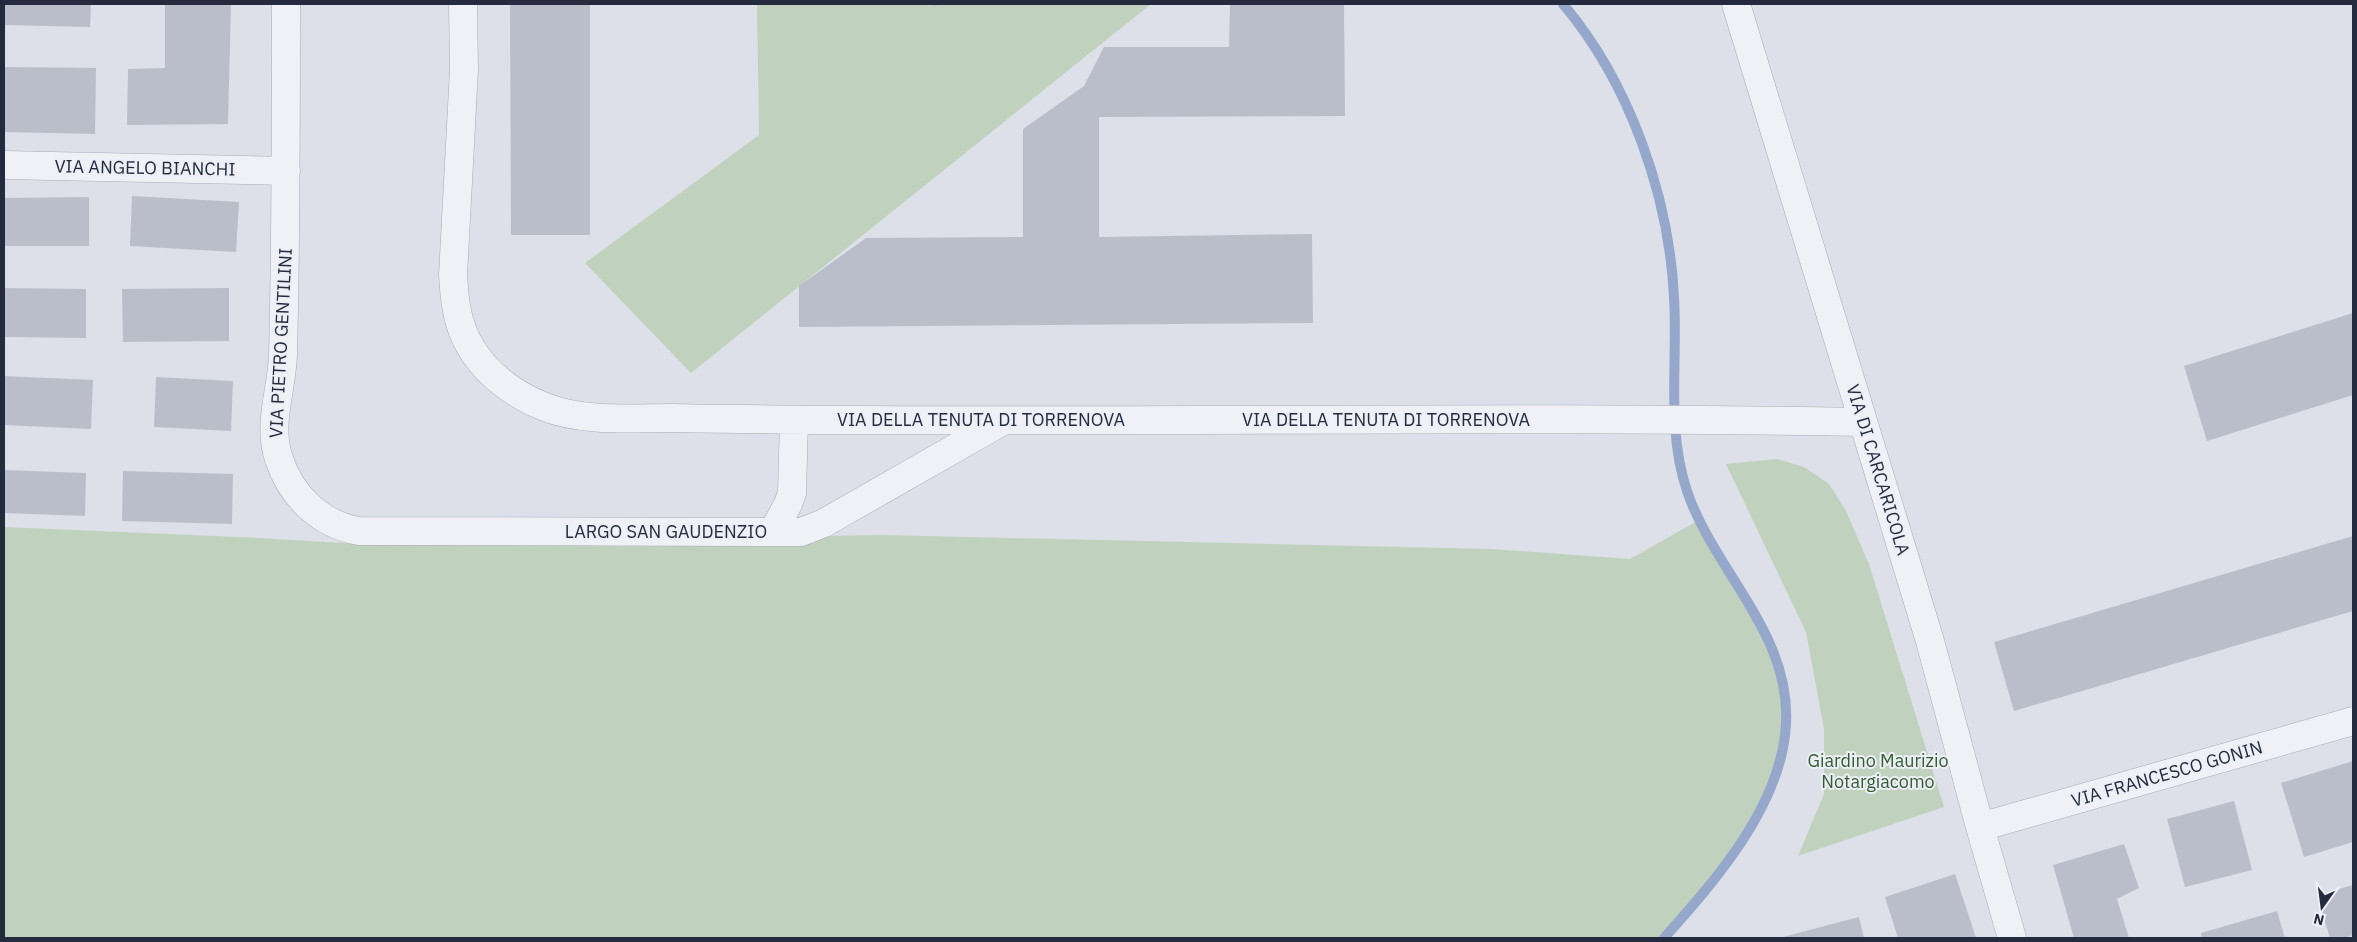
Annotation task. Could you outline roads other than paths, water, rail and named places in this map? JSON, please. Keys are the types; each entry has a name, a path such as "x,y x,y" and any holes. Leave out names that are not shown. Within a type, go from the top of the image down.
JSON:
{"street":[{"name":"VIA PIETRO GENTILINI","path":"286,4 283,359 275,414 275,442 283,470 298,495 309,506"},
{"name":"VIA DELLA TENUTA DI TORRENOVA","path":"463,4 464,70 453,275 458,317 476,358 501,383 512,391 548,409 564,413 603,417 794,420 1675,420 1862,422"},
{"name":"VIA DI CARCARICOLA","path":"1736,4 1930,641 2012,938"},
{"name":"VIA ANGELO BIANCHI","path":"4,165 286,171"},
{"path":"773,532 792,493 794,420"},
{"name":"LARGO SAN GAUDENZIO","path":"309,506 333,524 343,528 359,530 801,532 816,527 1002,421"},
{"name":"VIA FRANCESCO GONIN","path":"1980,827 2353,720"}],"waterway":[{"path":"1563,4 1587,35 1626,104 1654,180 1671,258 1675,321 1675,419 1677,444 1687,491 1699,520 1764,631 1776,660 1784,691 1786,724 1782,754 1773,783 1759,812 1743,840 1724,866 1664,938"}],"park label":[{"name":"Giardino Maurizio Notargiacomo","path":"1878,771"}]}
